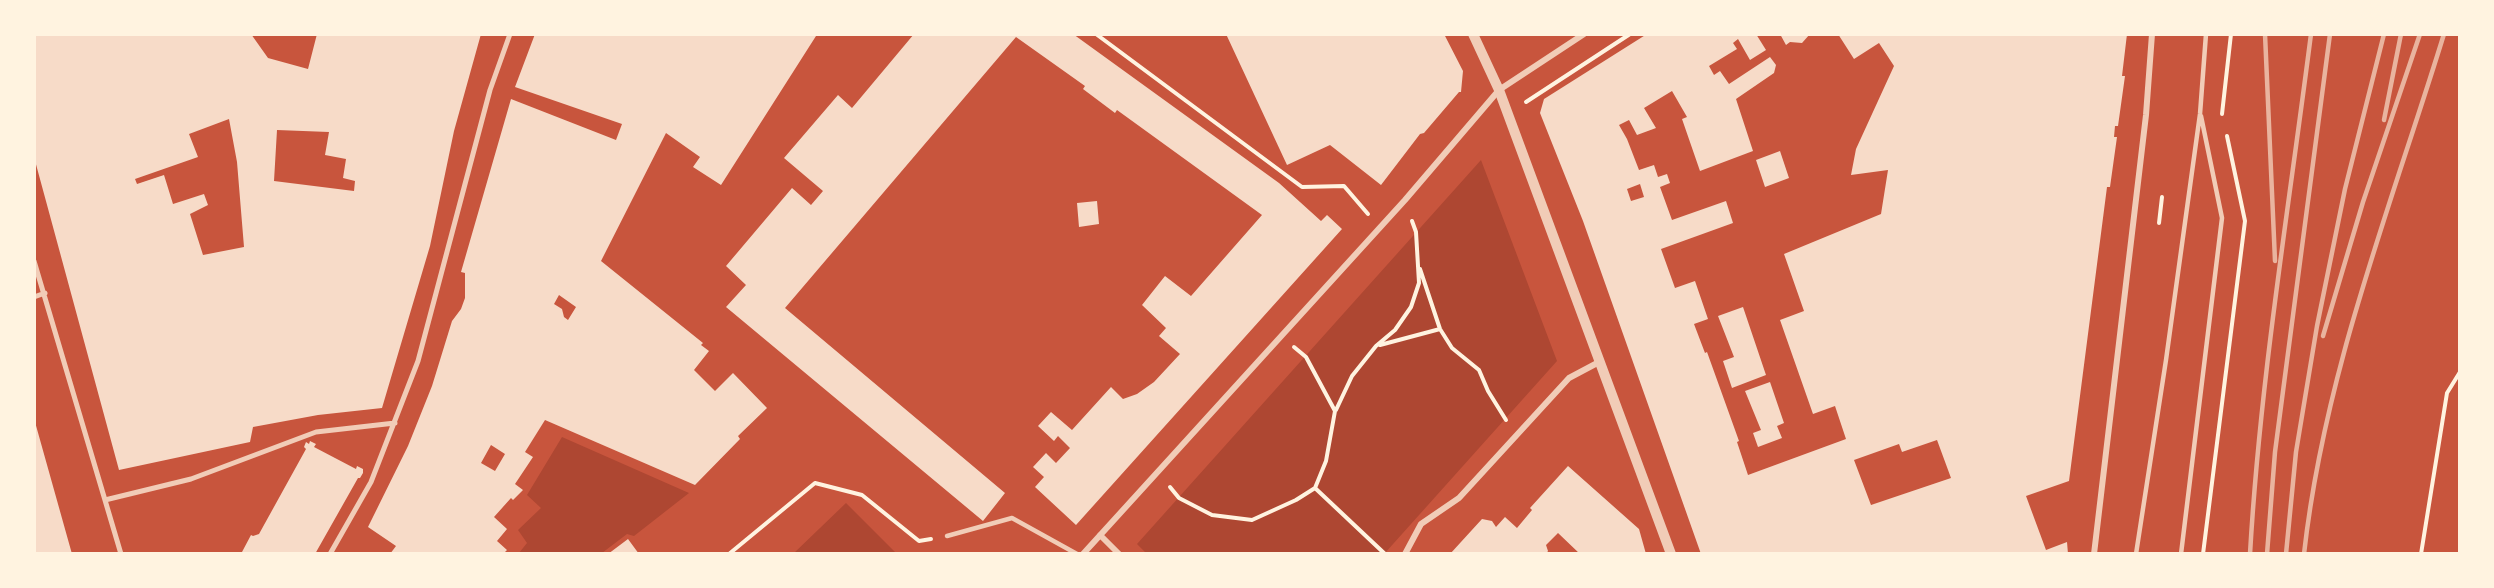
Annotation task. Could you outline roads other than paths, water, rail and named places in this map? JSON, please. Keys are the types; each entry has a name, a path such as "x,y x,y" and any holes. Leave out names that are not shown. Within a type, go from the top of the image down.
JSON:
{"street":[{"path":"330,554 371,482 418,361 490,90 510,34"},
{"path":"1473,34 1508,113 1671,554"},
{"path":"1083,554 1405,200 1499,90 1584,34"},
{"path":"2094,554 2146,115 2152,34"},
{"path":"34,261 121,554"},
{"path":"34,297 45,292"},
{"path":"1405,554 1421,524 1459,498 1569,378 1601,360"},
{"path":"105,500 191,479 316,432 395,423"},
{"path":"1100,535 1119,554"}],"lane":[{"path":"2136,554 2200,114 2206,34"},
{"path":"2181,554 2222,218 2200,114"},
{"path":"947,536 1012,518 1077,554"}],"railway":[{"path":"2265,34 2275,261"},
{"path":"2250,554 2268,359 2311,34"},
{"path":"2267,554 2275,452 2330,34"},
{"path":"2286,554 2296,452 2317,326 2345,189 2384,34"},
{"path":"2384,120 2401,34"},
{"path":"2323,336 2363,202 2420,34"},
{"path":"2304,554 2314,487 2343,356 2444,34"}]}
